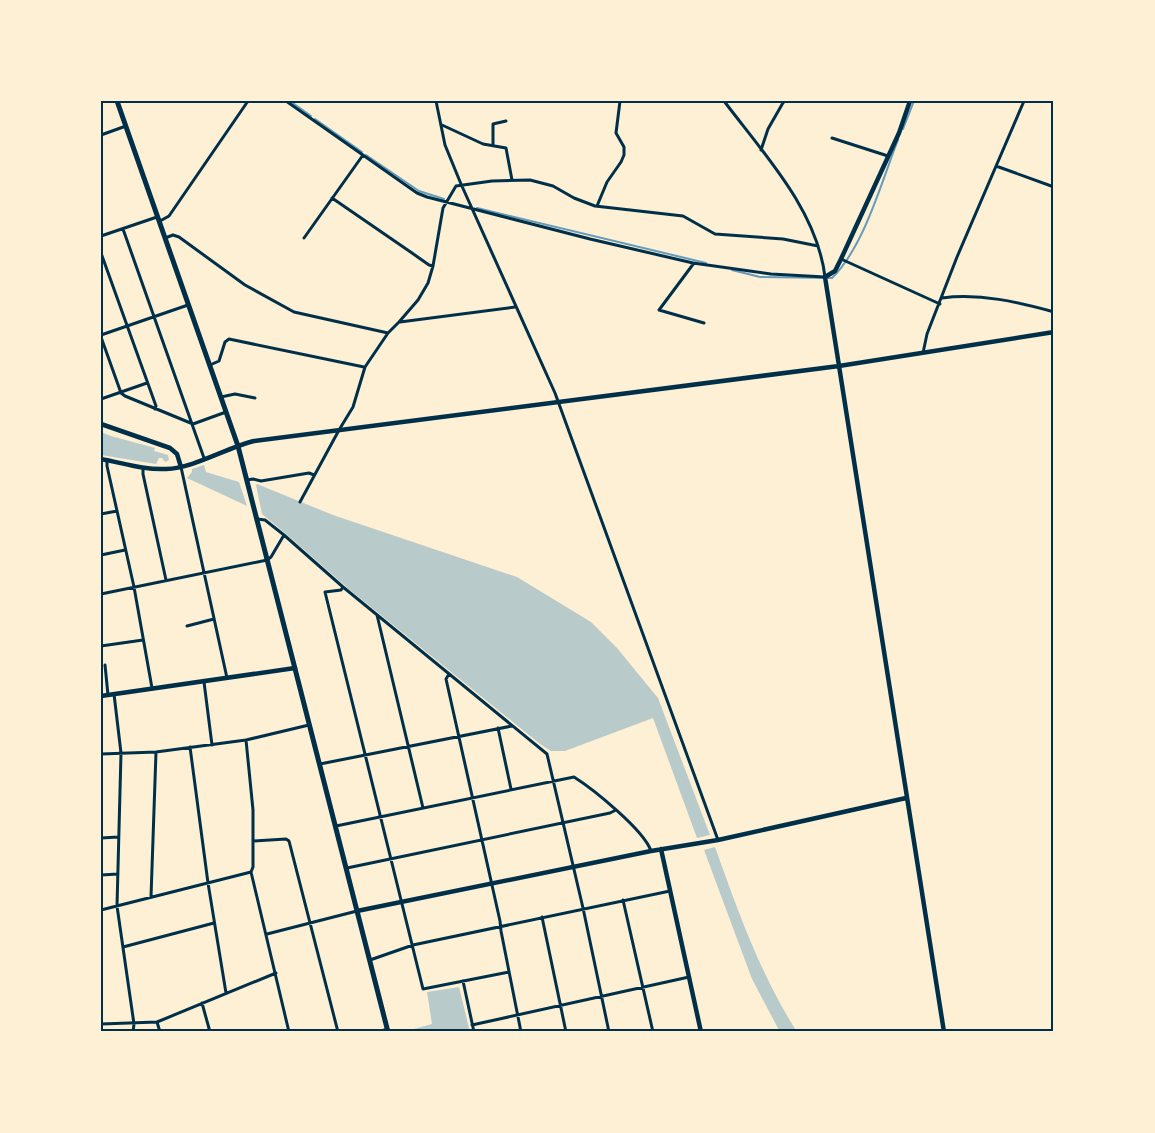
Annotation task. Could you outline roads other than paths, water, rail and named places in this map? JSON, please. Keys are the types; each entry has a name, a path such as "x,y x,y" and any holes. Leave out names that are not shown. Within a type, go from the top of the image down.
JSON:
{"main road":[{"path":"117,101 238,446 387,1030"}],"street":[{"path":"101,236 169,216 248,101"},
{"path":"286,101 417,193 446,203 694,263 771,274 825,277 835,271 841,259 888,156 910,101"},
{"path":"436,101 445,145 558,402 718,840"},
{"path":"597,206 607,182 624,155 624,147 616,133 620,101"},
{"path":"724,101 801,205 818,246 825,277 944,1032"},
{"path":"761,150 768,129 784,102 777,101"},
{"path":"923,353 927,334 957,257 1024,101"},
{"path":"493,145 493,124 506,121"},
{"path":"442,125 483,144 506,148 512,180"},
{"path":"101,135 126,126"},
{"path":"832,138 888,156"},
{"path":"304,238 363,155"},
{"path":"996,166 1054,187"},
{"path":"300,502 353,407 365,367 388,333 418,300 428,283 433,266 440,217 456,186 461,184 530,180 553,186 574,198 597,206 683,216 714,234 783,240 818,246"},
{"path":"332,198 433,266"},
{"path":"123,229 204,458"},
{"path":"165,238 173,235 179,237 245,285 294,312 388,333"},
{"path":"101,253 156,406 155,409"},
{"path":"841,259 940,304"},
{"path":"694,263 659,310 704,323"},
{"path":"942,298 978,296 1034,306 1054,312"},
{"path":"188,305 101,336 121,393 131,400 192,424 226,412"},
{"path":"399,322 516,307"},
{"path":"152,688 134,587 104,460 143,468 168,469 181,467 254,441 839,366 1054,332"},
{"path":"210,366 219,361 224,342 229,338 365,367"},
{"path":"101,400 147,383"},
{"path":"221,398 235,394 255,398"},
{"path":"101,424 170,448 177,454 227,678"},
{"path":"143,468 166,580"},
{"path":"247,480 261,481 309,474 314,475"},
{"path":"101,514 117,511"},
{"path":"256,519 265,520 284,535 343,587 547,754 574,866 609,1032"},
{"path":"101,594 267,560 271,557 284,535"},
{"path":"101,555 125,550"},
{"path":"343,587 341,590 325,592 413,945 422,989 509,972"},
{"path":"377,614 423,808"},
{"path":"187,626 214,618"},
{"path":"101,646 143,640"},
{"path":"105,666 108,695"},
{"path":"101,696 295,668"},
{"path":"449,674 446,679 482,840 521,1032"},
{"path":"204,682 212,744"},
{"path":"114,694 121,753 117,906 134,1032"},
{"path":"101,754 156,752 246,740 309,725"},
{"path":"319,764 512,726"},
{"path":"498,728 511,789"},
{"path":"246,740 253,810 253,867 251,872 289,1032"},
{"path":"190,747 208,883 226,993"},
{"path":"151,897 156,752"},
{"path":"335,826 574,777 616,810 642,836 651,851"},
{"path":"266,934 357,911 574,866 718,840 906,798"},
{"path":"346,868 610,813 616,810"},
{"path":"101,838 118,837"},
{"path":"253,841 286,839 289,841 338,1032"},
{"path":"661,849 701,1032"},
{"path":"101,910 251,872"},
{"path":"101,875 118,874"},
{"path":"369,960 413,945 671,891"},
{"path":"623,900 653,1032"},
{"path":"542,917 566,1032"},
{"path":"123,947 214,923"},
{"path":"101,1024 157,1022 276,973"},
{"path":"472,1025 689,977"},
{"path":"463,981 474,1032"},
{"path":"202,1003 210,1032"},
{"path":"157,1022 160,1032"},
{"path":"379,1032 387,1030"}],"waterway":[{"path":"290,101 311,116"},
{"path":"903,129 914,101"},
{"path":"315,119 362,152"},
{"path":"732,270 760,277 832,278 853,249 871,214 898,140"},
{"path":"366,155 419,191 444,199"},
{"path":"477,208 706,263"}]}
